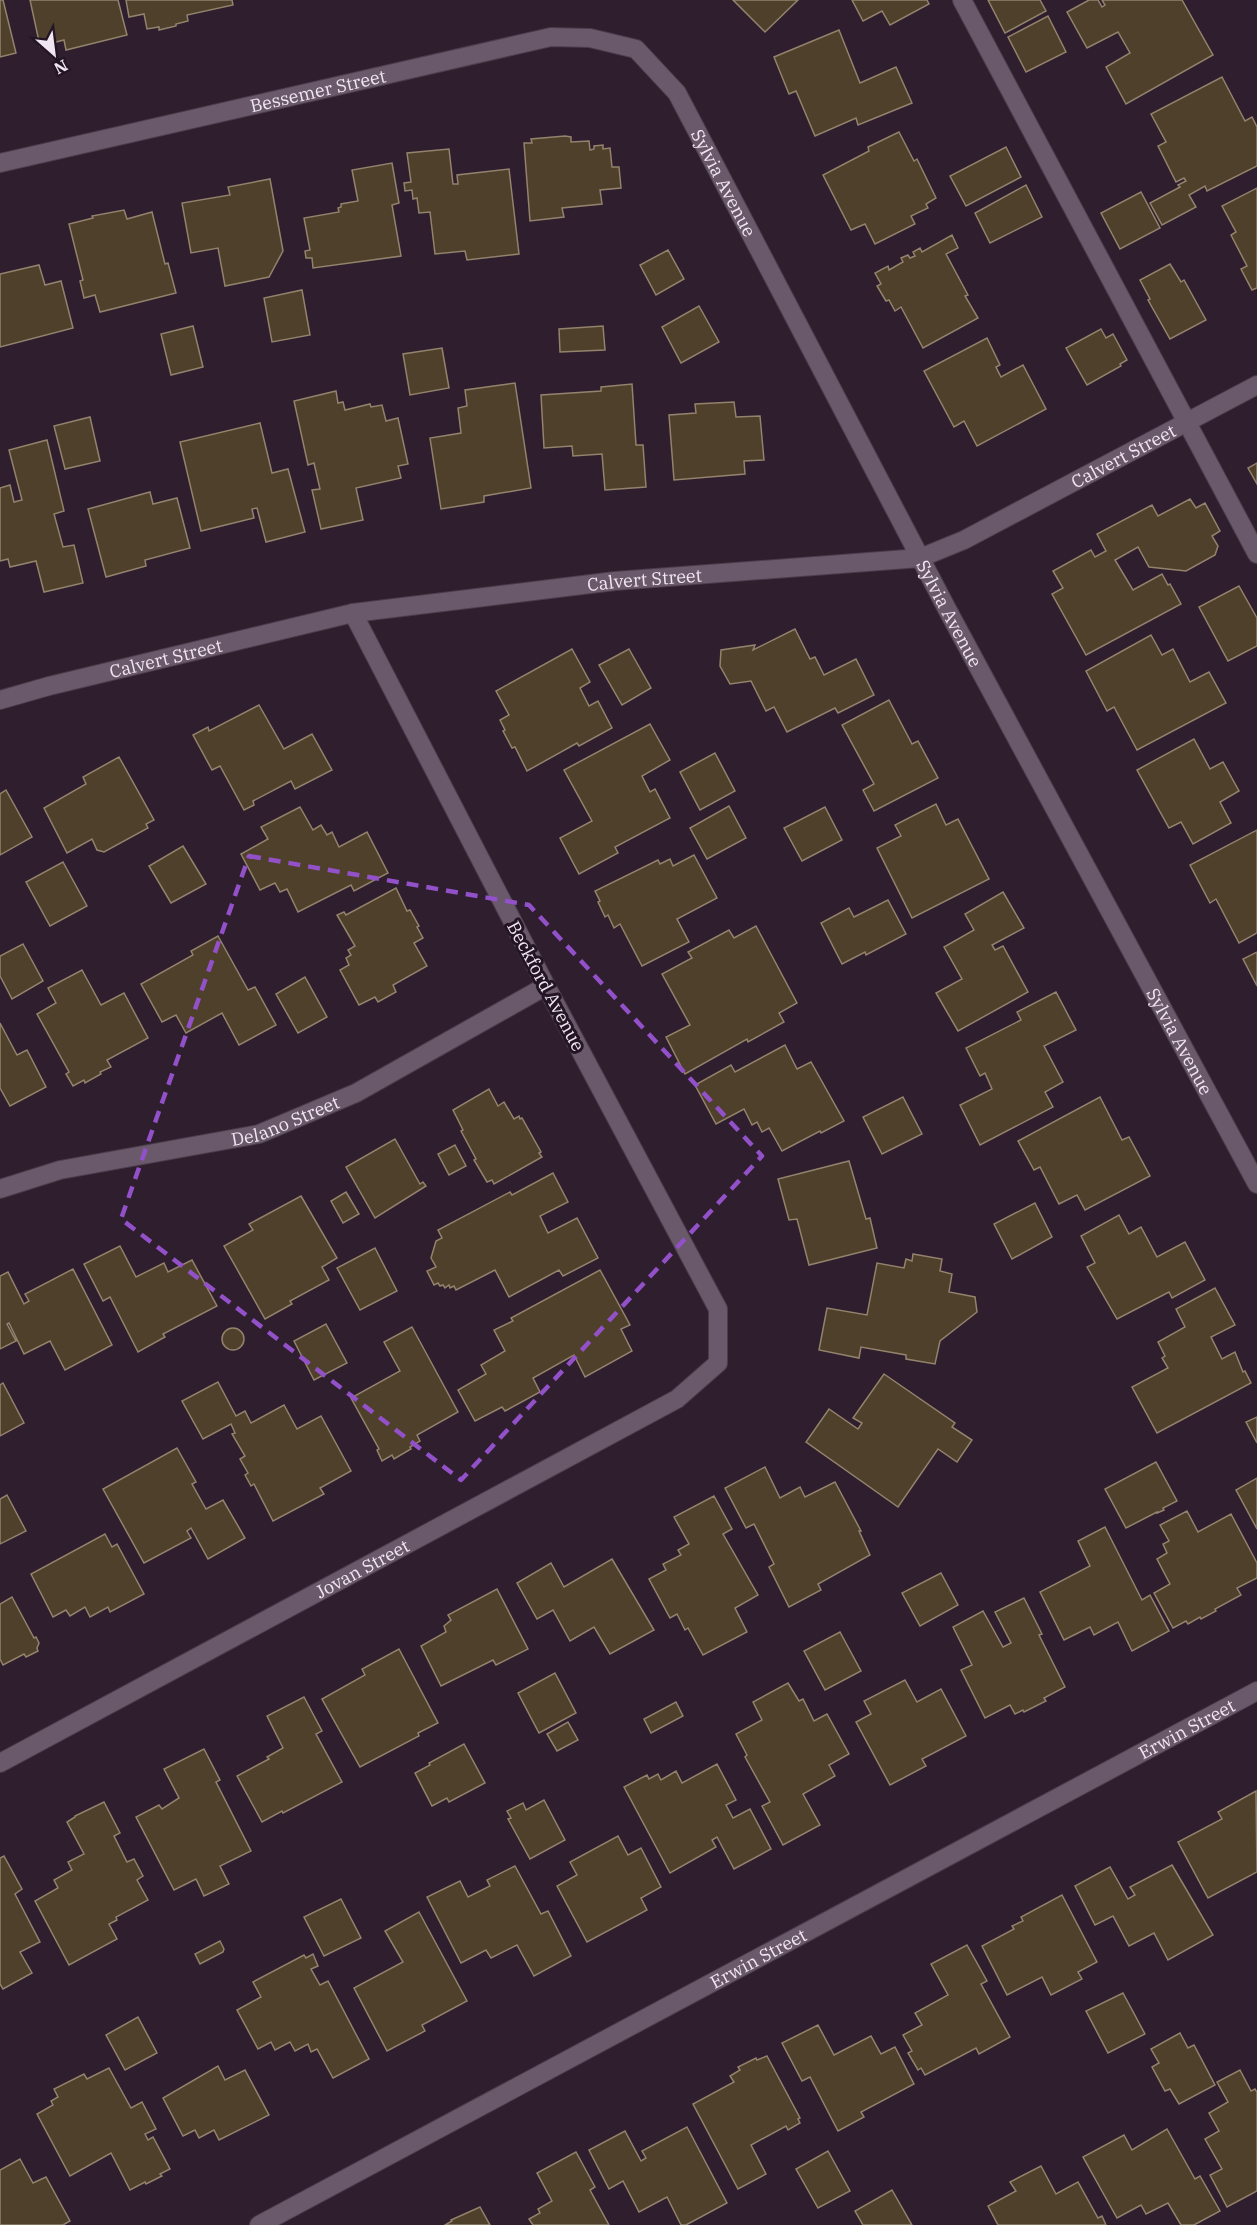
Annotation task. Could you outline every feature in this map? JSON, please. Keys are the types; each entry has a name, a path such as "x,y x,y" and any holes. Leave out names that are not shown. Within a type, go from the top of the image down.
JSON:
{"street":[{"path":"962,0 1257,554"},
{"name":"Bessemer Street","path":"0,163 552,37 590,38 636,49"},
{"name":"Sylvia Avenue","path":"636,49 677,93 920,558 1257,1184"},
{"name":"Calvert Street","path":"0,700 49,686 353,613 615,581 920,558 964,540 1257,385"},
{"name":"Beckford Avenue","path":"353,613 546,987 718,1309 718,1363"},
{"name":"Delano Street","path":"0,1189 60,1170 259,1134 356,1093 546,987"},
{"name":"Jovan Street","path":"0,1763 677,1399 718,1363"},
{"name":"Erwin Street","path":"259,2225 1257,1691"}],"highlighted area":[{"path":"249,856 529,905 762,1156 461,1480 121,1219"}],"building":[{"path":"0,0 3,0 16,53 0,57"},
{"path":"30,0 118,0 127,35 66,50 64,40 40,46"},
{"path":"126,0 232,0 233,5 187,15 188,21 159,30 159,27 147,29 144,14 129,17"},
{"path":"733,0 798,0 765,32"},
{"path":"852,0 927,0 929,4 890,25 882,11 863,21"},
{"path":"988,0 1040,0 1046,11 1005,33"},
{"path":"1089,0 1098,0 1102,7 1105,5 1102,0 1182,0 1213,55 1126,104 1106,67 1130,53 1118,32 1087,48 1067,12"},
{"path":"1048,16 1066,52 1026,72 1008,37"},
{"path":"839,30 860,83 896,67 912,103 858,125 856,118 815,136 796,91 789,94 774,57"},
{"path":"1222,77 1245,121 1252,117 1257,127 1257,166 1207,191 1205,186 1189,195 1196,207 1162,225 1150,203 1180,187 1178,185 1186,181 1184,178 1176,182 1158,146 1166,142 1151,114"},
{"path":"899,132 914,161 917,159 936,198 926,204 928,208 911,216 915,224 875,244 865,224 851,230 823,175 869,151 868,147"},
{"path":"571,137 571,142 589,141 590,150 594,149 594,146 603,145 603,149 610,148 612,167 619,167 621,188 600,190 602,204 562,208 564,217 530,221 524,143 532,143 531,139"},
{"path":"1006,147 1021,177 966,206 950,176"},
{"path":"449,149 453,184 458,184 457,175 509,169 519,254 467,260 465,251 435,254 430,212 419,213 417,198 413,199 412,190 405,191 404,183 411,182 407,153"},
{"path":"392,163 399,203 392,205 401,256 313,268 312,258 306,258 305,251 310,250 304,218 339,212 338,208 341,204 358,201 352,170"},
{"path":"270,179 283,251 269,277 225,286 218,248 191,253 182,203 230,195 228,187"},
{"path":"1026,185 1042,217 990,243 975,213"},
{"path":"1257,188 1257,288 1252,290 1241,269 1247,266 1231,235 1236,232 1222,206"},
{"path":"1141,192 1160,228 1120,249 1101,213"},
{"path":"124,210 127,219 152,212 165,264 168,263 176,293 100,312 95,295 84,298 80,281 83,280 69,224 93,218 92,216"},
{"path":"952,235 958,248 946,254 978,318 923,348 901,307 895,311 889,300 886,301 877,286 881,284 875,273 888,266 889,270 903,262 901,258 908,255 910,258 915,256 913,252 920,248 922,252"},
{"path":"668,250 684,279 656,295 640,265"},
{"path":"1170,264 1181,282 1184,280 1206,320 1170,339 1148,300 1150,299 1140,280"},
{"path":"39,265 45,285 61,281 73,328 0,347 0,274"},
{"path":"302,290 310,335 272,342 264,298"},
{"path":"699,306 719,342 681,363 662,327"},
{"path":"193,326 203,367 171,375 161,334"},
{"path":"603,326 605,350 560,352 559,329"},
{"path":"1101,329 1106,338 1113,334 1127,360 1120,364 1121,366 1087,385 1066,348"},
{"path":"987,338 1000,365 996,367 1001,377 1023,365 1046,409 977,446 964,421 954,427 924,371"},
{"path":"442,348 449,388 410,395 403,354"},
{"path":"515,383 531,488 484,496 484,502 441,509 430,438 461,433 458,408 467,406 465,390"},
{"path":"632,384 636,445 643,445 646,487 605,490 602,454 573,456 572,446 544,448 541,395 601,391 601,387"},
{"path":"336,391 338,403 343,402 345,410 370,404 371,407 382,405 386,421 398,418 408,464 398,466 401,478 356,488 363,520 321,529 312,490 320,489 314,463 308,465 294,401"},
{"path":"734,402 736,417 760,416 764,460 744,461 745,474 674,480 669,415 696,413 695,404"},
{"path":"90,417 100,461 65,469 54,426"},
{"path":"260,423 272,473 288,469 305,532 266,542 257,508 252,509 254,518 201,531 180,442"},
{"path":"47,440 64,511 54,514 63,547 74,545 83,583 44,592 36,561 10,567 8,559 0,561 0,488 10,485 14,502 22,500 9,450"},
{"path":"1257,463 1257,484 1248,468"},
{"path":"150,492 153,504 177,498 190,548 145,560 146,566 106,577 88,509"},
{"path":"1190,499 1196,508 1205,503 1220,531 1212,536 1218,546 1215,555 1186,571 1149,567 1138,547 1115,560 1133,590 1162,574 1181,604 1086,655 1052,594 1063,588 1053,571 1091,550 1095,557 1106,551 1097,534 1152,505 1158,516"},
{"path":"1239,586 1257,618 1257,646 1228,661 1199,607"},
{"path":"795,629 810,659 815,657 824,675 856,659 874,695 838,713 835,708 787,732 774,707 766,711 751,681 730,684 720,666 721,650 755,645 753,650"},
{"path":"1151,635 1162,655 1173,649 1190,682 1209,672 1226,703 1137,750 1114,707 1107,711 1086,671"},
{"path":"572,649 590,682 580,688 589,706 598,701 612,728 579,746 577,743 527,771 515,747 512,748 503,731 505,730 500,720 509,715 496,691"},
{"path":"629,649 651,688 622,705 599,665"},
{"path":"889,700 912,744 918,741 938,778 874,811 863,790 874,784 842,725"},
{"path":"259,705 284,749 312,734 332,770 295,789 291,781 253,801 254,805 244,810 220,766 212,770 193,735 208,727 209,731"},
{"path":"650,724 670,760 642,776 650,792 655,789 670,818 615,847 618,853 579,874 560,838 592,821 564,770"},
{"path":"1194,739 1210,769 1223,762 1239,791 1220,802 1231,823 1193,844 1181,822 1169,828 1137,770"},
{"path":"715,753 735,791 700,810 680,772"},
{"path":"119,757 154,820 146,824 148,828 104,852 97,850 92,839 67,853 44,808 86,784 83,777"},
{"path":"6,790 32,837 0,855 0,794"},
{"path":"936,804 946,825 958,819 989,879 912,918 877,848 901,836 895,825"},
{"path":"729,806 746,838 707,859 690,828"},
{"path":"300,807 313,830 321,825 327,835 332,832 339,847 367,832 388,873 354,891 351,885 298,912 287,889 280,892 275,883 260,890 241,854 268,839 261,827"},
{"path":"825,807 842,840 802,861 784,828"},
{"path":"1257,830 1257,933 1239,943 1216,899 1210,903 1190,865"},
{"path":"183,846 206,884 171,903 149,866"},
{"path":"694,855 717,898 677,919 689,942 642,966 620,924 614,928 608,915 605,917 595,891 658,860 660,864 670,859 673,866"},
{"path":"63,862 87,906 50,926 26,882"},
{"path":"396,888 407,911 410,910 419,926 417,927 423,938 414,943 427,966 393,985 396,992 378,1002 375,997 359,1005 340,970 349,965 346,958 351,955 348,950 355,946 337,915 344,912 346,915"},
{"path":"1003,892 1024,928 992,945 995,950 1003,946 1028,992 958,1031 936,993 962,979 944,947 974,930 965,914"},
{"path":"888,900 906,934 866,955 865,952 842,964 821,923 849,908 854,917"},
{"path":"756,926 797,1003 779,1013 784,1022 748,1042 747,1039 685,1074 666,1037 690,1025 662,974 692,958 688,952 729,930 734,938"},
{"path":"218,936 248,990 255,987 276,1025 239,1045 222,1013 186,1033 176,1015 162,1022 141,984 193,955 191,951"},
{"path":"23,944 43,981 12,999 0,976 0,956"},
{"path":"1257,952 1257,986 1243,959"},
{"path":"82,970 101,1005 124,993 148,1038 107,1060 111,1067 100,1072 101,1074 85,1083 84,1080 73,1086 66,1074 69,1072 37,1014 56,1003 48,988"},
{"path":"305,977 327,1017 298,1033 276,994"},
{"path":"1056,992 1076,1030 1044,1046 1063,1082 1045,1092 1053,1107 980,1145 960,1105 992,1089 985,1073 980,1076 966,1048 1021,1020 1017,1012"},
{"path":"0,1023 17,1055 27,1050 46,1087 10,1106 0,1088"},
{"path":"785,1045 797,1069 811,1062 844,1121 782,1151 769,1128 762,1132 757,1122 752,1125 744,1109 716,1124 695,1085 731,1065 735,1072"},
{"path":"489,1089 498,1106 504,1102 514,1119 519,1116 520,1119 522,1118 542,1157 494,1184 492,1180 487,1182 474,1160 476,1159 453,1110"},
{"path":"903,1097 922,1134 882,1154 863,1117"},
{"path":"1100,1097 1122,1140 1129,1137 1150,1176 1085,1210 1077,1195 1059,1204 1040,1167 1034,1170 1018,1141"},
{"path":"395,1139 420,1184 423,1182 426,1186 375,1218 346,1167"},
{"path":"455,1145 466,1166 449,1175 438,1154"},
{"path":"849,1161 866,1219 870,1218 877,1248 809,1265 797,1219 789,1220 778,1179"},
{"path":"553,1173 568,1202 540,1216 548,1233 577,1218 598,1258 563,1276 559,1270 509,1297 495,1270 456,1290 454,1286 450,1288 449,1285 445,1288 438,1283 434,1285 427,1271 436,1267 431,1258 436,1241 442,1238 438,1230 510,1192 512,1195"},
{"path":"346,1192 359,1214 343,1223 331,1201"},
{"path":"301,1196 337,1258 322,1267 329,1280 290,1301 292,1304 265,1319 224,1246 253,1230 249,1224"},
{"path":"1035,1203 1052,1237 1012,1259 994,1224"},
{"path":"1119,1215 1129,1234 1141,1227 1157,1257 1185,1242 1205,1280 1172,1298 1169,1292 1117,1319 1087,1267 1095,1263 1081,1236"},
{"path":"120,1246 136,1277 164,1263 168,1272 192,1260 217,1306 163,1334 165,1337 138,1352 110,1297 103,1301 84,1264"},
{"path":"375,1248 397,1291 360,1310 337,1268"},
{"path":"913,1254 942,1259 940,1271 952,1274 949,1292 975,1297 977,1312 940,1341 935,1364 906,1359 906,1355 861,1347 859,1358 819,1350 827,1308 867,1315 877,1263 904,1268 906,1259 912,1261"},
{"path":"73,1269 112,1345 65,1370 50,1341 24,1354 9,1323 7,1324 16,1341 0,1349 0,1276 8,1272 24,1304 29,1301 25,1294"},
{"path":"600,1270 630,1325 621,1329 632,1351 585,1377 574,1355 533,1378 540,1392 505,1411 502,1407 475,1421 458,1390 486,1374 481,1365 505,1351 494,1330 513,1321 511,1318"},
{"path":"1215,1288 1235,1325 1211,1337 1222,1359 1235,1352 1243,1372 1245,1371 1251,1383 1157,1433 1132,1387 1168,1368 1162,1358 1165,1356 1158,1342 1185,1327 1176,1309"},
{"path":"326,1324 347,1363 314,1380 294,1341"},
{"path":"412,1327 458,1412 417,1435 420,1441 410,1447 411,1449 394,1459 392,1455 382,1461 377,1450 379,1449 351,1398 400,1371 384,1342"},
{"path":"229,1328 237,1328 244,1335 244,1343 237,1350 229,1350 222,1343 222,1335"},
{"path":"884,1374 955,1423 952,1427 972,1440 957,1462 938,1449 898,1507 806,1442 829,1409 858,1429 862,1423 853,1418"},
{"path":"218,1382 236,1416 245,1411 251,1423 284,1405 297,1429 321,1416 351,1471 320,1488 324,1494 273,1521 254,1484 251,1486 245,1475 248,1473 240,1459 245,1456 232,1434 235,1433 231,1424 203,1439 182,1401"},
{"path":"3,1383 24,1423 0,1436 0,1385"},
{"path":"1257,1417 1257,1443 1246,1422"},
{"path":"177,1448 196,1482 192,1484 206,1509 223,1500 245,1538 208,1559 191,1528 187,1531 191,1538 144,1563 103,1489"},
{"path":"1156,1462 1177,1501 1163,1508 1164,1510 1126,1528 1105,1489"},
{"path":"765,1467 780,1498 800,1487 805,1497 835,1482 861,1531 859,1531 870,1555 818,1584 821,1590 789,1607 769,1567 774,1564 754,1524 746,1528 725,1488"},
{"path":"1257,1478 1257,1529 1236,1490"},
{"path":"7,1495 26,1531 0,1544 0,1499"},
{"path":"714,1496 732,1529 723,1534 758,1595 735,1608 747,1632 703,1655 688,1628 685,1630 677,1614 670,1618 649,1579 666,1570 663,1564 681,1555 678,1550 689,1544 674,1517"},
{"path":"1187,1511 1198,1532 1231,1514 1257,1563 1257,1578 1237,1588 1241,1595 1215,1609 1216,1611 1201,1619 1200,1617 1188,1624 1186,1621 1173,1628 1154,1593 1170,1584 1157,1559 1167,1553 1163,1544 1169,1541 1160,1525"},
{"path":"1105,1527 1142,1600 1150,1595 1169,1631 1132,1651 1118,1622 1094,1635 1090,1627 1064,1640 1040,1592 1090,1566 1078,1541"},
{"path":"105,1534 112,1547 117,1544 144,1594 110,1612 108,1607 90,1617 85,1607 70,1616 66,1610 53,1617 31,1574"},
{"path":"612,1559 654,1630 610,1654 594,1627 570,1641 553,1610 537,1619 517,1583 551,1563 564,1587"},
{"path":"941,1573 958,1605 920,1626 902,1593"},
{"path":"497,1589 528,1649 496,1665 493,1660 441,1686 421,1646 446,1632 444,1626 451,1620 448,1615"},
{"path":"12,1597 39,1643 38,1651 26,1657 24,1654 3,1665 0,1659 0,1604"},
{"path":"1024,1598 1042,1634 1039,1635 1065,1687 1044,1698 1046,1701 1024,1712 1023,1710 1015,1714 1010,1705 985,1718 961,1670 972,1665 953,1627 983,1611 1003,1647 1011,1643 995,1612"},
{"path":"840,1632 861,1671 825,1690 804,1651"},
{"path":"399,1649 438,1723 418,1733 419,1736 360,1767 322,1699 365,1675 362,1669"},
{"path":"555,1673 576,1713 539,1733 518,1693"},
{"path":"905,1680 917,1702 941,1689 966,1736 922,1759 926,1766 890,1785 856,1722 871,1714 864,1701"},
{"path":"788,1683 799,1701 803,1699 814,1721 827,1714 849,1754 829,1765 835,1776 803,1794 820,1825 783,1845 762,1806 770,1802 745,1757 747,1755 736,1734 762,1720 753,1702"},
{"path":"304,1697 322,1731 316,1734 342,1782 262,1822 237,1776 269,1759 267,1757 283,1748 267,1716"},
{"path":"676,1702 683,1716 651,1733 644,1719"},
{"path":"568,1722 578,1740 557,1751 547,1734"},
{"path":"464,1744 485,1783 449,1802 447,1798 432,1806 415,1773"},
{"path":"204,1749 220,1780 216,1782 251,1851 220,1866 229,1884 204,1896 196,1879 174,1890 136,1817 159,1805 162,1809 179,1798 164,1769"},
{"path":"717,1764 736,1800 726,1805 733,1818 750,1809 771,1849 734,1869 717,1837 712,1840 716,1847 670,1873 624,1787 647,1775 649,1779 658,1774 661,1780 676,1771 682,1783"},
{"path":"1256,1791 1257,1872 1208,1898 1178,1842 1222,1819 1218,1812"},
{"path":"544,1800 565,1840 530,1859 508,1819 511,1818 507,1811 523,1803 526,1810"},
{"path":"104,1802 120,1833 114,1836 127,1862 134,1859 143,1876 137,1880 148,1900 116,1917 117,1920 109,1924 117,1939 69,1965 35,1901 58,1888 54,1880 72,1870 68,1862 84,1854 67,1822"},
{"path":"618,1836 628,1855 641,1848 661,1887 641,1898 647,1910 587,1942 557,1886 577,1875 570,1862"},
{"path":"4,1856 22,1889 15,1894 40,1942 20,1952 32,1973 3,1989 0,1984 0,1858"},
{"path":"1172,1865 1213,1935 1168,1960 1154,1933 1129,1946 1113,1916 1095,1925 1075,1886 1110,1867 1128,1899 1135,1895 1130,1887"},
{"path":"515,1866 541,1914 548,1911 571,1956 534,1976 517,1945 491,1958 486,1950 461,1963 427,1897 460,1881 468,1897 490,1886 487,1880"},
{"path":"1062,1895 1097,1962 1078,1972 1082,1979 1051,1995 1042,1977 1007,1995 982,1946 1014,1929 1012,1926 1023,1921 1021,1917"},
{"path":"341,1899 361,1938 324,1956 304,1917"},
{"path":"419,1912 467,2001 422,2025 425,2031 387,2051 354,1988 403,1962 385,1931"},
{"path":"220,1941 223,1952 200,1964 195,1954"},
{"path":"967,1945 987,1981 981,1984 1010,2037 979,2054 976,2048 925,2075 921,2068 918,2070 908,2053 912,2051 903,2035 922,2025 915,2013 948,1995 931,1964"},
{"path":"313,1954 318,1966 311,1969 320,1985 328,1981 369,2059 333,2078 317,2049 311,2052 308,2044 295,2051 290,2042 275,2050 271,2042 258,2049 237,2010 261,1997 253,1982 304,1955 306,1958"},
{"path":"1123,1993 1145,2034 1108,2053 1086,2011"},
{"path":"138,2017 157,2053 125,2070 106,2035"},
{"path":"818,2025 834,2055 871,2036 881,2054 895,2047 914,2084 861,2112 864,2117 838,2131 810,2077 802,2081 782,2043"},
{"path":"1180,2033 1188,2048 1194,2045 1215,2085 1179,2104 1170,2089 1165,2091 1152,2067 1159,2063 1151,2049"},
{"path":"767,2056 800,2118 798,2119 800,2123 788,2130 786,2126 751,2145 766,2174 738,2189 693,2104 734,2082 730,2076 740,2070 738,2067 756,2058 757,2060"},
{"path":"218,2066 225,2080 245,2070 269,2115 219,2140 214,2130 199,2138 195,2130 183,2136 163,2098"},
{"path":"109,2068 131,2108 142,2102 156,2129 145,2134 148,2140 153,2137 170,2169 160,2174 162,2176 130,2190 111,2153 70,2176 37,2114 53,2105 51,2101 58,2097 54,2089 84,2074 87,2079"},
{"path":"1240,2070 1251,2091 1255,2089 1257,2092 1257,2191 1227,2207 1210,2175 1222,2169 1205,2139 1219,2131 1209,2113 1228,2102 1217,2082"},
{"path":"687,2127 727,2203 686,2225 681,2225 667,2197 639,2212 623,2181 609,2189 589,2150 625,2131 641,2161 646,2158 642,2151"},
{"path":"1167,2129 1195,2179 1200,2176 1220,2211 1194,2225 1181,2225 1168,2203 1146,2214 1141,2205 1117,2218 1083,2157 1124,2135 1132,2150"},
{"path":"828,2151 850,2191 818,2208 796,2169"},
{"path":"576,2152 595,2187 590,2190 609,2225 533,2225 529,2219 540,2213 538,2209 552,2201 537,2173"},
{"path":"20,2159 33,2183 46,2177 70,2221 63,2225 0,2225 0,2170"},
{"path":"1041,2166 1056,2194 1078,2182 1098,2218 1102,2216 1106,2225 998,2225 988,2206 1016,2191 1010,2182"},
{"path":"892,2190 912,2225 863,2225 855,2211"},
{"path":"480,2207 490,2225 445,2225 451,2220"}]}
